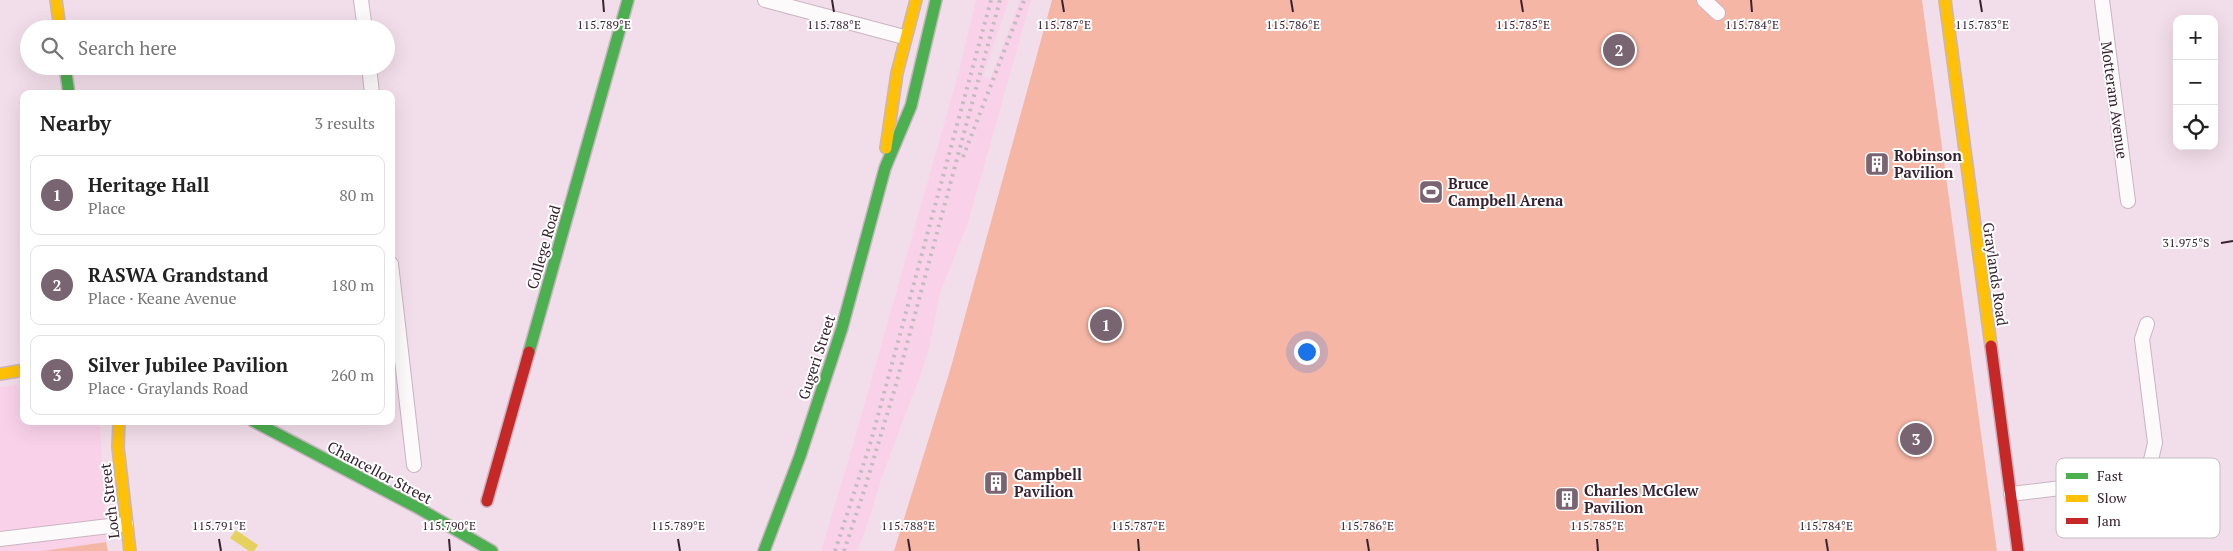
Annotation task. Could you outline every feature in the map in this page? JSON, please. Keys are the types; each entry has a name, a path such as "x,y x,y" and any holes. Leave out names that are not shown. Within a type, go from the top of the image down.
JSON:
{"main road":[{"path":"56,0 59,20"},
{"name":"College Road","path":"487,501 628,0"},
{"name":"Gugeri Street","path":"764,551 800,456 842,328 884,168 891,102 904,37 916,0"},
{"name":"Gugeri Street","path":"884,168 911,106 936,0"},
{"name":"Graylands Road","path":"1945,0 2018,551"},
{"path":"66,75 68,90"},
{"path":"0,374 20,372"},
{"name":"Loch Street","path":"108,425 118,447"},
{"name":"Loch Street","path":"119,425 118,447 130,551"},
{"name":"Chancellor Street","path":"261,425 420,509 492,551"}],"street":[{"path":"362,0 364,20"},
{"path":"765,0 904,37"},
{"path":"1704,0 1718,13"},
{"name":"Motteram Avenue","path":"2102,0 2128,201"},
{"path":"370,75 372,90"},
{"path":"395,299 414,465"},
{"path":"2147,324 2142,339 2155,443 2151,458"},
{"path":"2010,494 2056,489"},
{"path":"0,539 126,524"}],"shaded area":[{"path":"976,0 1009,0 983,76 990,79 1020,0 1031,0 968,223 940,293 930,345 883,474 865,531 857,551 821,551 959,71"},
{"path":"1052,0 1922,0 1997,551 894,551 951,367"},
{"path":"20,384 20,425 100,425 106,542 42,551 0,551 0,387"},
{"path":"236,530 258,545 254,551 249,551 230,538"},
{"path":"106,542 108,551 42,551"}],"railway":[{"path":"835,551 871,441 991,0"},
{"path":"844,551 895,388 1000,0"},
{"path":"963,157 1024,0"}],"traffic: fast":[{"path":"529,352 628,0"},
{"path":"764,551 800,456 842,328 885,168 911,106 936,0"},
{"path":"66,75 68,90"},
{"path":"261,425 420,509 492,551"}],"traffic: slow":[{"path":"56,0 59,20"},
{"path":"886,148 897,73 916,0"},
{"path":"1945,0 1991,346"},
{"path":"0,374 20,371"},
{"path":"119,425 118,447 130,551"}],"traffic: jam":[{"path":"1991,346 2018,551"},
{"path":"487,501 529,352"}],"place":[{"name":"RASWA Grandstand","path":"1619,50"},
{"name":"Robinson Pavilion","path":"1877,164"},
{"name":"Bruce Campbell Arena","path":"1431,192"},
{"name":"Heritage Hall","path":"1106,325"},
{"name":"Silver Jubilee Pavilion","path":"1916,439"},
{"name":"Campbell Pavilion","path":"996,483"},
{"name":"Charles McGlew Pavilion","path":"1567,499"}]}
